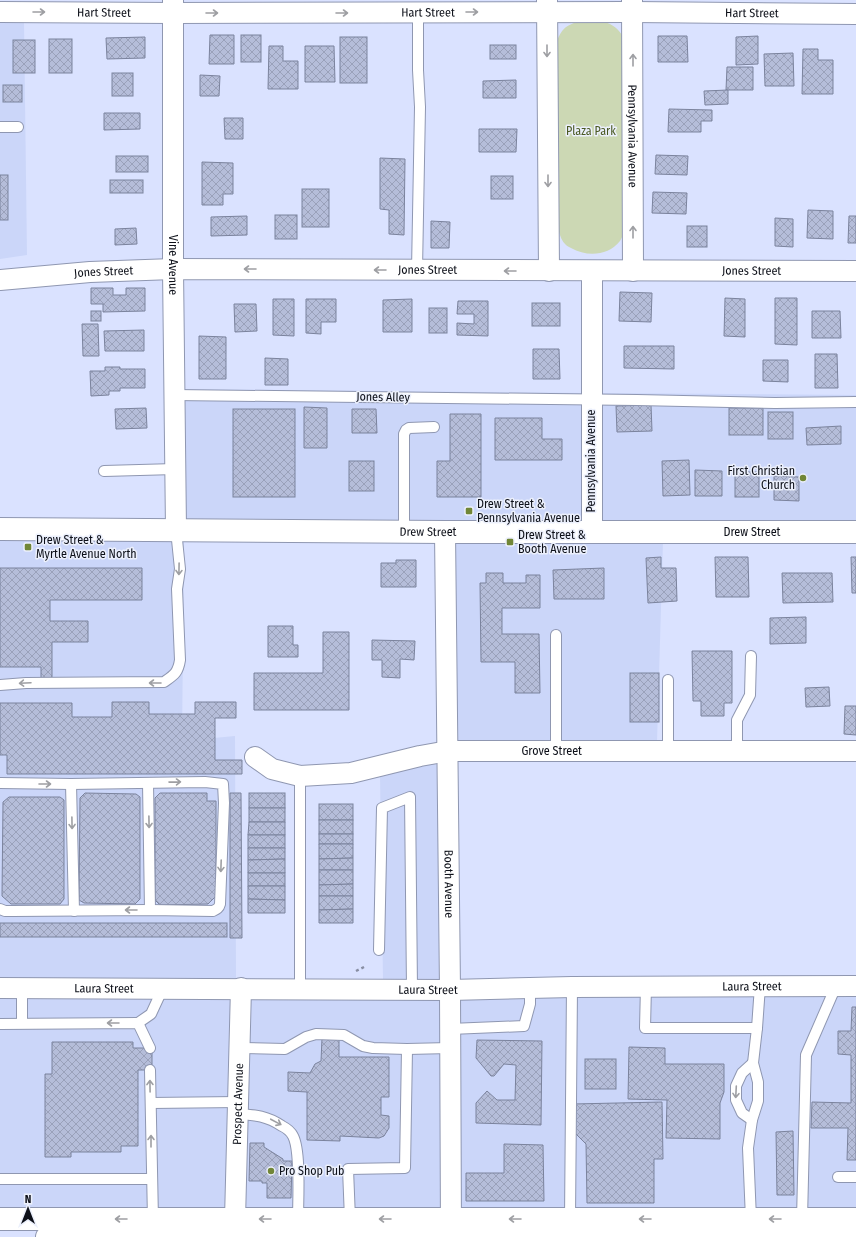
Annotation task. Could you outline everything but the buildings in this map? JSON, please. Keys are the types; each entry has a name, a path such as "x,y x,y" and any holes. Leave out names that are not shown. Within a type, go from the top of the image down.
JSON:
{"street":[{"name":"Hart Street","path":"0,12 173,7 418,13 547,6 632,6 856,14"},
{"path":"547,6 549,271"},
{"name":"Pennsylvania Avenue","path":"632,6 633,271"},
{"name":"Vine Avenue","path":"173,7 173,269 176,530"},
{"name":"Jones Street","path":"0,280 90,272 173,269 856,271"},
{"name":"Pennsylvania Avenue","path":"592,271 592,531"},
{"name":"Drew Street","path":"0,529 445,532 856,532"},
{"name":"Booth Avenue","path":"445,532 450,990 450,1228"},
{"name":"Grove Street","path":"255,757 272,769 300,776 351,773 420,756 448,751 856,751"},
{"name":"Laura Street","path":"0,988 300,988 450,990 646,986 856,986"},
{"name":"Prospect Avenue","path":"235,1219 241,988"},
{"path":"0,1219 235,1219 303,1228 350,1219 450,1228 570,1219 856,1219"},
{"path":"48,1237 303,1228 450,1228 856,1235"}],"lane":[{"path":"417,270 420,107 418,70 418,13"},
{"path":"0,127 18,127"},
{"name":"Jones Alley","path":"174,394 775,403 856,402"},
{"path":"404,531 404,434 409,428 434,427"},
{"path":"104,472 175,469"},
{"path":"0,685 26,683 164,682 175,675 179,668 180,660 177,589 180,569 176,530"},
{"path":"556,635 556,751"},
{"path":"737,751 737,720 750,695 751,656"},
{"path":"668,680 668,751"},
{"path":"300,776 300,988"},
{"path":"0,908 5,911 213,911 219,907 224,802 223,784 205,782 3,784"},
{"path":"148,783 150,910"},
{"path":"72,784 74,910"},
{"path":"379,950 382,808 410,797 412,989"},
{"path":"646,986 645,1028 757,1028"},
{"path":"751,1219 748,1148 752,1120 758,1101 758,1082 753,1063 760,986"},
{"path":"802,1219 806,1055 836,986"},
{"path":"570,1219 572,987"},
{"path":"22,988 22,1023"},
{"path":"0,1024 138,1023 152,1014 163,988"},
{"path":"240,1048 285,1049 306,1037 316,1034 344,1035 367,1047 407,1049 450,1039 524,1026 530,1004 530,988"},
{"path":"138,1023 150,1048"},
{"path":"350,1219 348,1169 405,1168 407,1049"},
{"path":"752,1120 742,1113 736,1100 736,1086 742,1073 753,1063"},
{"path":"150,1070 153,1220"},
{"path":"151,1102 238,1108 275,1121 293,1134 296,1144 303,1228"},
{"path":"838,1177 856,1177"},
{"path":"0,1179 152,1179"}],"path":[{"path":"355,971 364,967"}],"shaded area":[{"path":"0,22 24,22 27,255 0,259"},
{"path":"183,389 583,393 583,522 184,520"},
{"path":"600,393 856,395 856,521 600,522"},
{"path":"0,539 184,540 182,741 235,736 236,978 0,978"},
{"path":"454,541 663,541 657,742 456,742"},
{"path":"440,762 442,980 383,979 380,775"},
{"path":"856,995 856,1209 459,1210 459,999 572,996"},
{"path":"0,997 232,998 227,1210 0,1209"},
{"path":"249,998 442,999 442,1210 244,1210"}],"green space":[{"name":"Plaza Park","path":"579,21 605,22 615,27 624,38 625,226 620,241 615,246 610,250 597,254 577,251 566,245 561,238 557,225 555,45 559,36 566,27"}],"place":[{"name":"First Christian Church","path":"803,478"},
{"name":"Drew Street & Pennsylvania Avenue","path":"469,511"},
{"name":"Drew Street & Booth Avenue","path":"510,542"},
{"name":"Drew Street & Myrtle Avenue North","path":"28,547"},
{"name":"Pro Shop Pub","path":"271,1171"}]}
